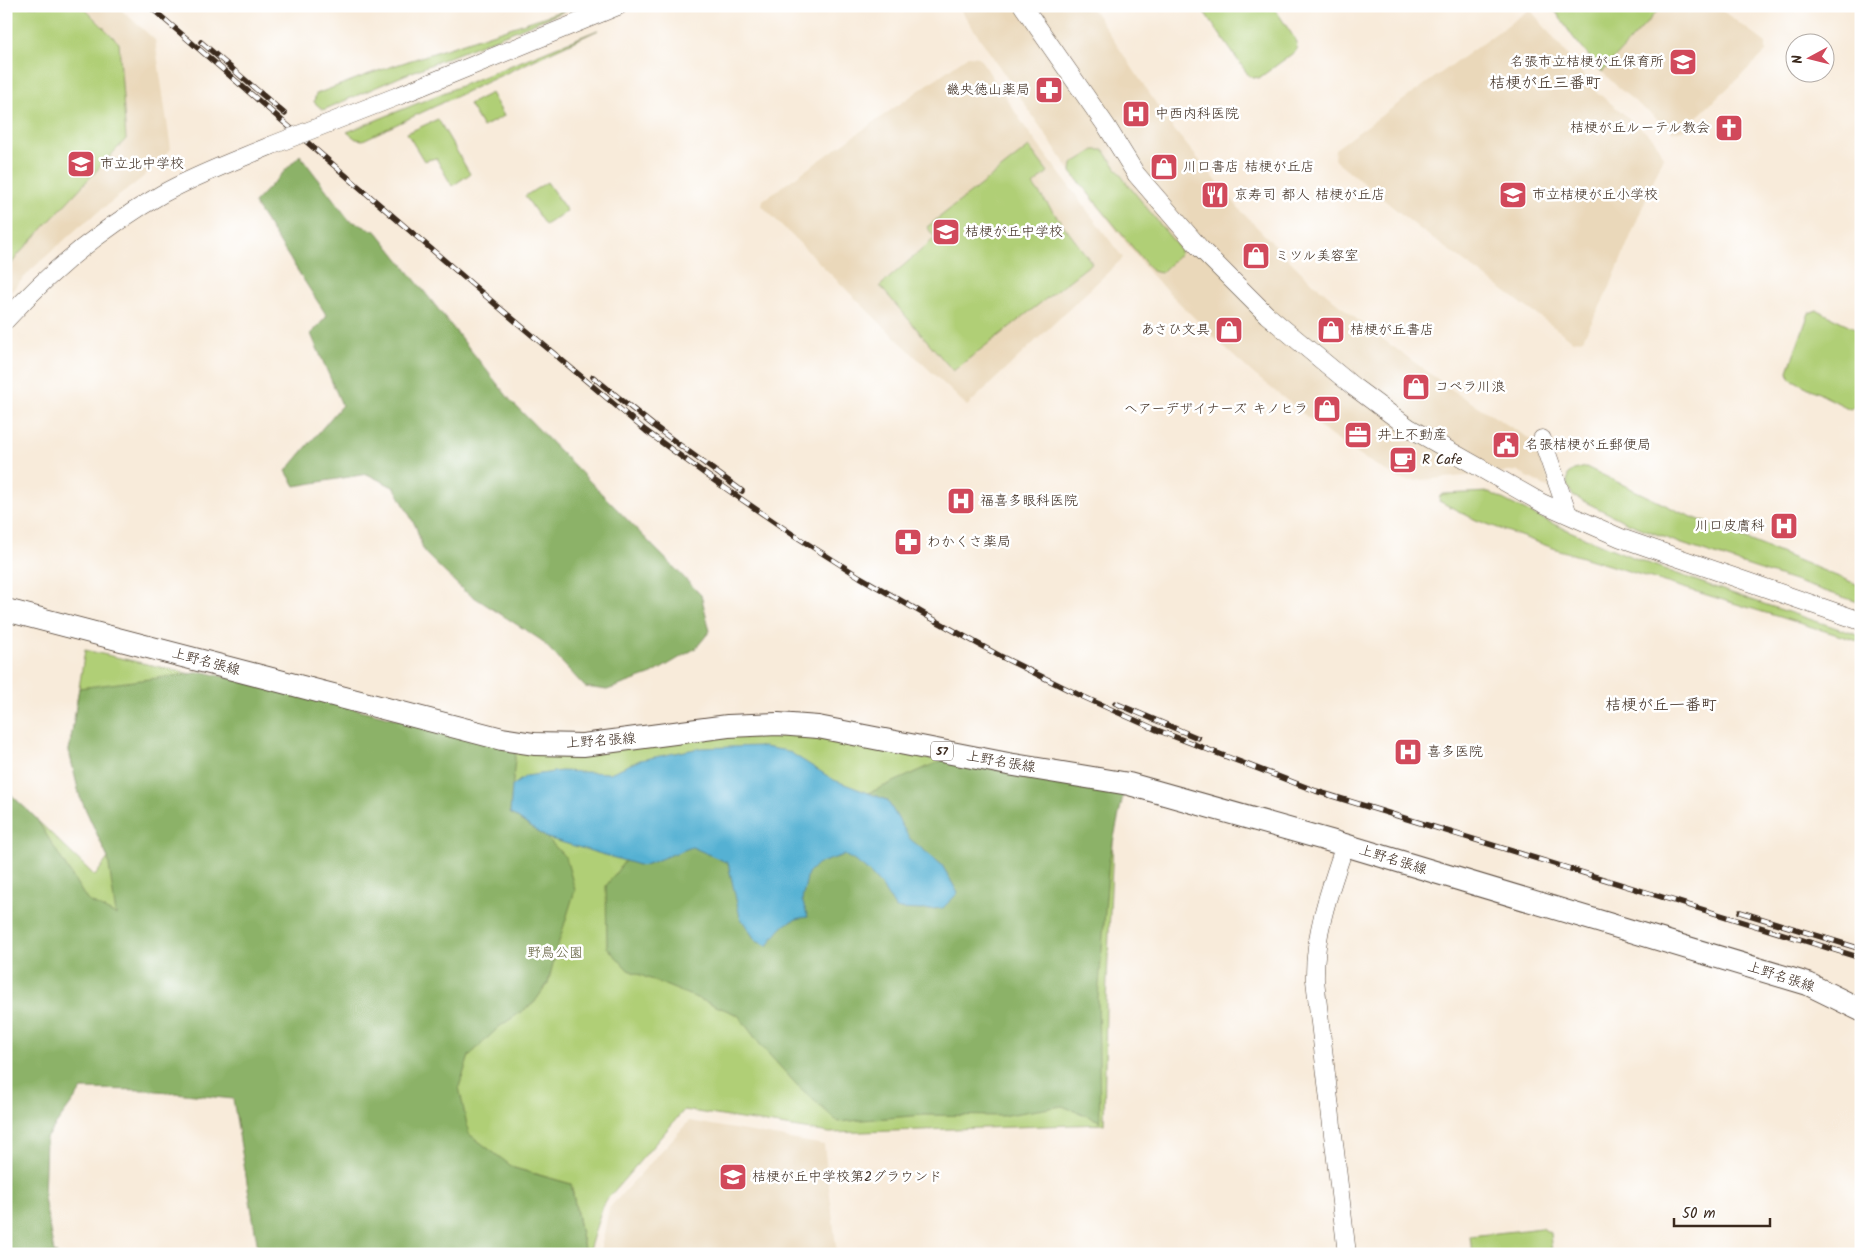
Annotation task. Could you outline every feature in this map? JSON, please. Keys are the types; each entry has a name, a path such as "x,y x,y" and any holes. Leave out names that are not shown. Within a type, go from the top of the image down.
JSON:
{"main road":[{"name":"上野名張線","path":"6,610 502,739 534,744 583,745 742,724 778,724 818,727 1008,764 1130,784 1344,845 1808,984 1861,1010"}],"street":[{"path":"6,320 46,279 106,230 162,194 196,177 270,146 618,6"},
{"path":"1023,6 1107,127 1136,174 1199,247 1267,316 1354,388 1408,427 1534,499 1621,538 1861,621"},
{"path":"1542,439 1568,514"},
{"path":"1344,845 1318,936 1314,980 1348,1254"}],"shaded area":[{"name":"市立北中学校","path":"6,6 117,6 155,40 171,149 142,178 80,226 32,269 6,297"},
{"path":"958,6 1091,6 1171,126 1243,213 1304,275 1366,327 1458,394 1530,439 1553,490 1516,471 1413,481 1401,480 1331,436 1256,376 1151,275 1071,172"},
{"name":"名張市立桔梗が丘保育所","path":"1662,6 1716,6 1766,43 1766,52 1683,130 1673,132 1622,91 1602,72"},
{"name":"市立桔梗が丘小学校","path":"1530,9 1597,92 1654,139 1663,157 1609,289 1583,339 1573,341 1421,230 1334,159 1335,149"},
{"name":"桔梗が丘中学校","path":"968,56 979,57 1027,130 1123,258 967,406 762,206 763,200"},
{"name":"桔梗が丘中学校第2グラウンド","path":"689,1121 824,1145 837,1254 602,1254 601,1248 609,1208"}],"green space":[{"name":"市立北中学校","path":"6,6 82,6 119,43 126,139 17,256 6,272"},
{"path":"577,6 402,76 323,110 314,102 316,94 372,73"},
{"path":"1200,6 1273,6 1297,42 1296,51 1259,78 1249,76"},
{"path":"1552,6 1662,6 1602,72 1573,37"},
{"path":"598,30 363,140 356,139 347,132"},
{"path":"491,93 504,116 483,127 469,104"},
{"path":"438,119 470,174 452,186 436,158 424,161 407,133"},
{"path":"1029,147 1048,172 1033,185 1092,263 953,371 880,286 935,238 927,227"},
{"path":"1094,150 1104,150 1125,181 1180,249 1180,254 1161,273 1152,271 1071,172 1072,164"},
{"path":"300,155 349,220 377,232 511,401 701,595 710,631 696,648 652,674 607,690 585,687 541,640 463,590 424,552 416,527 395,488 367,474 295,486 286,471 342,405 311,334 327,316 254,203"},
{"path":"547,182 567,211 545,225 525,196"},
{"path":"1817,310 1861,331 1860,405 1850,409 1789,378 1788,371 1809,313"},
{"path":"1586,467 1680,512 1861,586 1861,603 1679,543 1628,523 1573,496 1567,484 1568,474 1574,470"},
{"path":"1489,492 1534,515 1625,554 1719,589 1861,636 1861,642 1556,549 1476,520 1439,501 1440,496 1444,494"},
{"name":"野鳥公園","path":"85,650 516,748 717,734 795,732 1115,796 1106,1003 1104,1124 830,1133 684,1110 603,1204 588,1254 585,1254 571,1184 514,1168 131,1014 6,790 95,876 108,858 80,797 69,751"},
{"path":"204,672 516,748 510,813 547,838 566,858 575,890 548,983 534,1003 499,1027 469,1056 459,1087 469,1134 514,1168 571,1184 585,1254 259,1254 233,1099 147,1090 82,1089 46,1138 44,1198 54,1252 57,1254 6,1254 6,790 36,818 87,900 116,915 108,858 80,797 69,751 79,688"},
{"path":"943,760 1124,791 1109,861 1098,998 1100,1121 1062,1106 1001,1116 924,1115 838,1122 797,1085 762,1047 738,1015 628,970 607,947 606,886 627,858 826,812"},
{"path":"1542,1228 1550,1233 1552,1254 1472,1254 1470,1236"}],"water":[{"path":"758,746 788,751 834,780 887,800 910,839 942,865 958,893 943,908 922,910 896,909 874,878 861,866 844,855 817,864 808,873 802,900 808,917 789,922 776,934 768,946 756,941 740,917 728,863 692,847 642,866 547,838 510,813 512,786 526,776 561,771 610,773 640,760 700,748"}],"railway":[{"path":"149,6 495,304 646,431 792,534 860,577 931,618 1000,656 1077,694 1157,730 1316,791 1861,958"},
{"path":"201,42 285,114"},
{"path":"593,377 654,426 742,491"},
{"path":"1115,703 1198,738"},
{"path":"1740,912 1861,949"}],"place":[{"name":"名張市立桔梗が丘保育所","path":"1683,62"},
{"name":"畿央徳山薬局","path":"1049,90"},
{"name":"中西内科医院","path":"1136,114"},
{"name":"桔梗が丘ルーテル教会","path":"1729,128"},
{"name":"市立北中学校","path":"81,164"},
{"name":"川口書店 桔梗が丘店","path":"1164,167"},
{"name":"京寿司 都人 桔梗が丘店","path":"1215,195"},
{"name":"市立桔梗が丘小学校","path":"1513,195"},
{"name":"桔梗が丘中学校","path":"946,232"},
{"name":"ミツル美容室","path":"1256,256"},
{"name":"あさひ文具","path":"1229,330"},
{"name":"桔梗が丘書店","path":"1331,330"},
{"name":"コペラ川浪","path":"1416,387"},
{"name":"ヘアーデザイナーズ キノヒラ","path":"1327,409"},
{"name":"井上不動産","path":"1358,435"},
{"name":"名張桔梗が丘郵便局","path":"1506,445"},
{"name":"R Cafe","path":"1403,460"},
{"name":"福喜多眼科医院","path":"961,501"},
{"name":"川口皮膚科","path":"1784,526"},
{"name":"わかくさ薬局","path":"908,542"},
{"name":"喜多医院","path":"1408,752"},
{"name":"桔梗が丘中学校第2グラウンド","path":"733,1177"}],"district":[{"name":"桔梗が丘三番町","path":"1545,83"},
{"name":"桔梗が丘一番町","path":"1661,705"}]}
